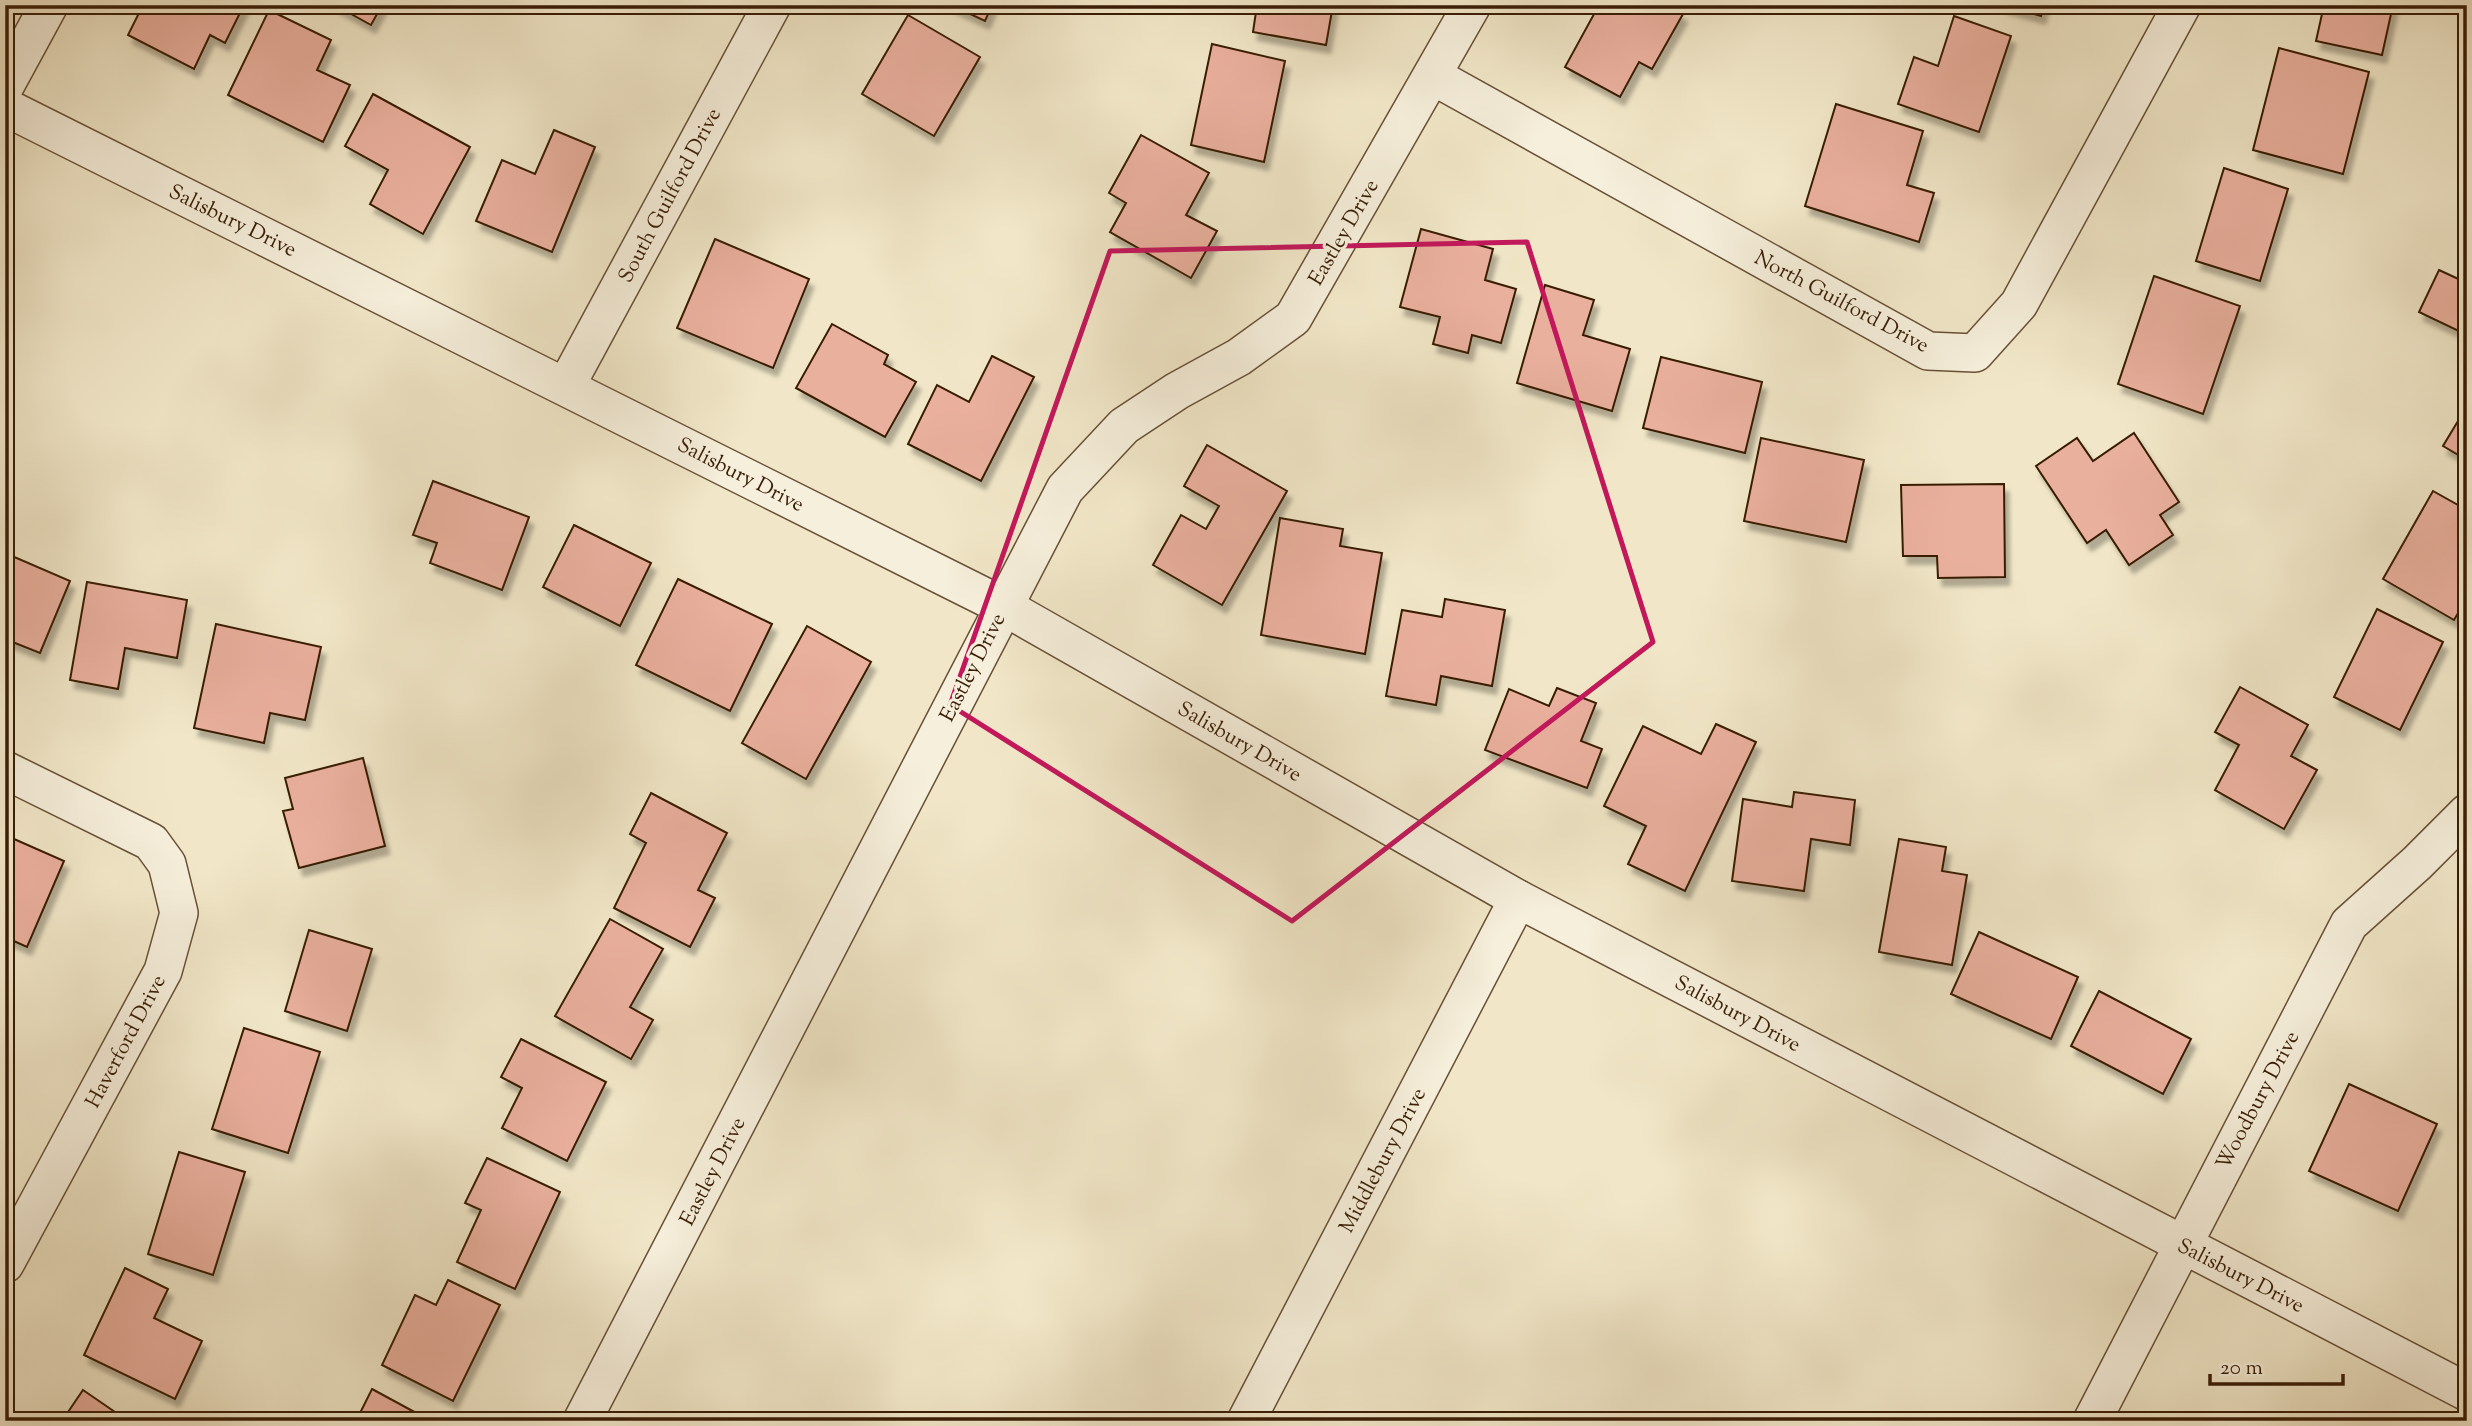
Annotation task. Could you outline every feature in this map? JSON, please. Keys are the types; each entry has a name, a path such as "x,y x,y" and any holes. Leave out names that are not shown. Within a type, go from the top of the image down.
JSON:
{"street":[{"path":"5,86 50,5"},
{"name":"South Guilford Drive","path":"566,386 772,5"},
{"name":"Eastley Drive","path":"582,1421 1065,489 1124,426 1177,391 1239,357 1293,318 1472,5"},
{"name":"North Guilford Drive","path":"1433,76 1928,351 1975,353 2019,304 2182,5"},
{"name":"Salisbury Drive","path":"5,107 1003,606 1518,899 2467,1392"},
{"name":"Haverford Drive","path":"5,771 151,842 167,864 179,914 163,971 5,1264"},
{"name":"Woodbury Drive","path":"2092,1421 2181,1244 2349,924 2417,863 2467,813"},
{"name":"Middlebury Drive","path":"1246,1421 1518,899"}],"highlighted area":[{"path":"1527,242 1653,642 1292,921 950,705 1110,251"}],"building":[{"path":"143,5 244,5 225,43 210,35 194,69 128,35"},
{"path":"335,5 382,5 371,25"},
{"path":"951,5 992,5 985,21"},
{"path":"1257,5 1333,5 1326,45 1253,32"},
{"path":"1599,5 1668,5 1683,14 1652,69 1639,62 1620,97 1565,67"},
{"path":"2002,5 2044,5 2041,16"},
{"path":"2324,5 2393,5 2382,55 2316,41"},
{"path":"269,10 331,40 317,70 350,85 323,142 228,95"},
{"path":"908,15 980,57 934,136 862,94"},
{"path":"1954,16 2011,36 1979,132 1898,104 1914,57 1938,66"},
{"path":"1212,44 1285,61 1264,162 1191,145"},
{"path":"2279,48 2369,72 2343,174 2253,150"},
{"path":"373,94 470,147 423,234 370,204 388,170 345,146"},
{"path":"1836,104 1923,131 1907,185 1934,193 1919,242 1805,206"},
{"path":"554,130 595,147 552,252 476,221 502,160 535,174"},
{"path":"1141,135 1209,173 1186,215 1217,231 1191,278 1110,232 1126,203 1109,193"},
{"path":"2224,168 2288,189 2260,281 2196,261"},
{"path":"1421,229 1493,249 1485,280 1516,289 1501,343 1472,335 1468,353 1433,344 1440,317 1400,307"},
{"path":"715,239 809,279 773,368 677,328"},
{"path":"2439,270 2467,283 2467,335 2419,312"},
{"path":"2154,276 2240,306 2203,414 2118,384"},
{"path":"1545,285 1594,300 1583,335 1630,349 1612,411 1517,383"},
{"path":"832,324 888,355 884,364 916,382 885,437 796,388"},
{"path":"992,356 1034,377 981,481 908,444 937,385 969,402"},
{"path":"1661,357 1762,382 1745,453 1643,428"},
{"path":"2467,406 2467,460 2443,446"},
{"path":"2134,433 2179,502 2160,515 2173,535 2129,565 2106,530 2087,543 2036,466 2077,438 2093,461"},
{"path":"1761,438 1864,460 1846,542 1744,521"},
{"path":"1207,445 1287,491 1222,605 1153,565 1181,515 1206,529 1219,506 1184,486"},
{"path":"433,481 529,517 502,590 430,563 437,543 413,535"},
{"path":"2004,484 2005,577 1938,578 1937,556 1903,556 1901,485"},
{"path":"2433,491 2467,510 2467,598 2454,620 2383,579"},
{"path":"1280,518 1343,529 1340,546 1382,553 1365,654 1261,635"},
{"path":"574,525 651,563 620,626 543,587"},
{"path":"5,553 70,581 40,653 5,639"},
{"path":"678,579 772,624 730,711 636,665"},
{"path":"87,582 187,600 177,658 125,648 118,689 70,680"},
{"path":"1445,599 1505,610 1492,686 1441,676 1436,705 1386,696 1402,610 1442,617"},
{"path":"2377,609 2443,642 2400,730 2334,697"},
{"path":"216,624 321,647 305,720 270,713 264,743 194,728"},
{"path":"807,626 871,662 806,779 742,743"},
{"path":"2240,687 2308,725 2291,756 2317,770 2284,829 2215,790 2239,745 2215,732"},
{"path":"1557,688 1596,703 1581,741 1602,749 1587,788 1485,750 1509,689 1549,706"},
{"path":"1716,724 1756,742 1685,891 1628,864 1646,826 1604,806 1643,726 1701,754"},
{"path":"363,758 385,846 299,868 283,811 293,809 285,778"},
{"path":"1794,792 1855,800 1850,845 1811,839 1804,891 1732,881 1743,799 1792,807"},
{"path":"651,793 727,833 698,890 715,898 690,947 614,908 646,843 630,834"},
{"path":"5,835 64,861 27,947 5,937"},
{"path":"1899,839 1946,847 1942,871 1967,875 1952,965 1879,952"},
{"path":"610,919 663,949 630,1007 653,1020 631,1059 555,1016"},
{"path":"309,930 372,949 347,1031 285,1011"},
{"path":"1979,932 2078,977 2051,1039 1951,994"},
{"path":"2099,991 2191,1039 2163,1094 2071,1046"},
{"path":"244,1028 320,1052 288,1153 212,1129"},
{"path":"521,1039 606,1082 567,1161 502,1128 522,1088 501,1077"},
{"path":"2349,1084 2437,1124 2398,1211 2309,1171"},
{"path":"179,1152 245,1172 213,1275 148,1254"},
{"path":"487,1158 560,1192 515,1289 457,1262 481,1210 465,1203"},
{"path":"2467,1223 2467,1241 2459,1237"},
{"path":"125,1268 168,1289 154,1318 202,1341 175,1399 84,1355"},
{"path":"448,1280 500,1305 453,1401 382,1365 415,1295 436,1305"},
{"path":"372,1389 431,1421 356,1421"},
{"path":"83,1390 128,1421 62,1421"}]}
